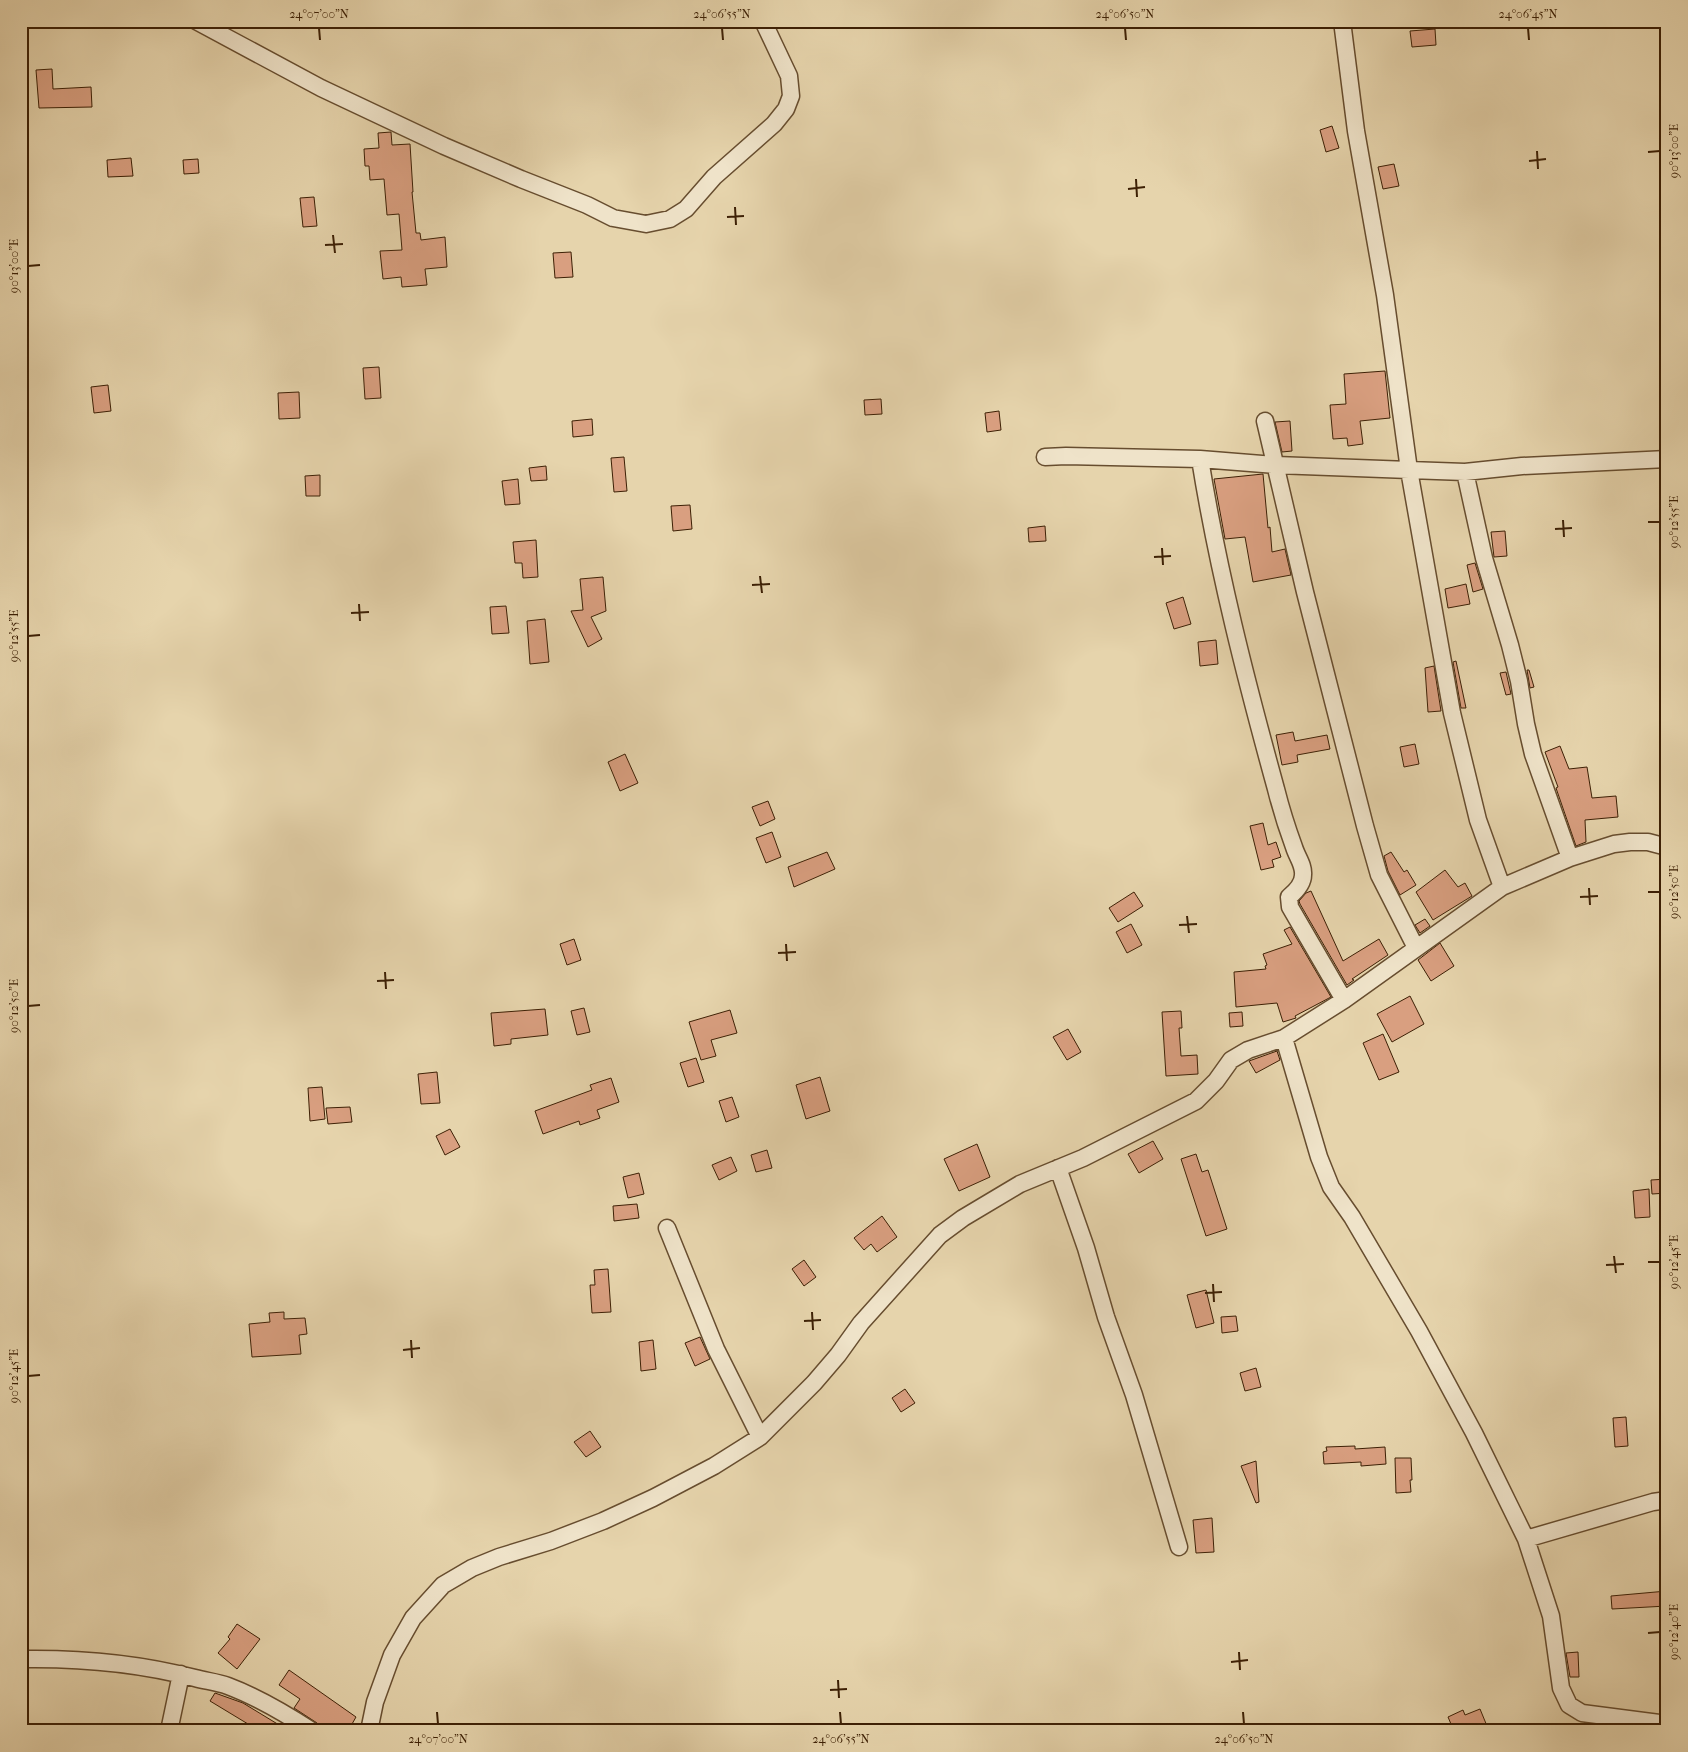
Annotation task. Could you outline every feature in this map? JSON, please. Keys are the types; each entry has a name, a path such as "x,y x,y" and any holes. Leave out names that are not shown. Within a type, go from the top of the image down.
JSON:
{"street":[{"path":"196,21 321,88 444,146 587,205 613,218 646,224 670,219 686,209 714,177 774,124 786,109 791,96 789,76 763,21"},
{"path":"1342,21 1356,131 1386,295 1409,470 1452,713 1478,820 1502,887"},
{"path":"1265,421 1305,592 1372,851 1379,875 1416,948"},
{"path":"1045,457 1200,459 1276,466 1466,472 1522,466 1667,459"},
{"path":"1200,459 1211,526 1238,648 1283,815 1295,850 1303,866 1303,878 1297,890 1289,898 1290,907 1344,1000"},
{"path":"1466,472 1484,558 1519,681 1533,754 1570,858"},
{"path":"369,1731 375,1702 392,1655 413,1618 443,1585 472,1568 603,1521 653,1498 714,1466 760,1437 814,1383 861,1323 940,1235 963,1218 1012,1189 1083,1158 1196,1101 1216,1081 1231,1060 1248,1050 1284,1038 1344,1000 1502,887 1570,858 1614,844 1648,842 1667,847"},
{"path":"1284,1038 1319,1156 1331,1187 1352,1216 1419,1332 1474,1433 1526,1539 1551,1616 1561,1688 1569,1705 1582,1713 1667,1724"},
{"path":"1058,1168 1086,1248 1106,1317 1134,1395 1179,1547"},
{"path":"667,1228 716,1349 760,1437"},
{"path":"1526,1539 1653,1502 1667,1500"},
{"path":"21,1659 102,1662 182,1674 227,1686 265,1703 312,1731"},
{"path":"169,1731 182,1674"}],"building":[{"path":"1435,29 1436,45 1412,47 1410,31"},
{"path":"52,69 53,89 91,87 92,107 39,108 36,70"},
{"path":"1332,126 1339,148 1326,152 1320,130"},
{"path":"391,132 392,145 410,144 416,233 420,233 421,240 445,237 447,267 425,269 427,285 402,287 401,277 383,279 380,251 402,250 399,214 387,215 384,179 370,180 369,166 365,166 364,149 379,148 378,133"},
{"path":"131,158 133,176 108,177 107,160"},
{"path":"198,159 199,173 184,174 183,160"},
{"path":"1394,164 1399,186 1383,189 1378,167"},
{"path":"314,197 317,226 303,227 300,198"},
{"path":"571,252 573,277 555,278 553,253"},
{"path":"379,367 381,398 365,399 363,368"},
{"path":"1385,371 1390,418 1360,421 1363,444 1348,446 1347,438 1333,439 1330,405 1346,404 1344,374"},
{"path":"108,385 111,411 94,413 91,387"},
{"path":"299,392 300,418 279,419 278,393"},
{"path":"881,399 882,414 865,415 864,400"},
{"path":"999,411 1001,430 987,432 985,413"},
{"path":"592,419 593,435 573,437 572,421"},
{"path":"1290,421 1292,451 1282,452 1275,422"},
{"path":"624,457 627,491 614,492 611,458"},
{"path":"546,466 547,480 531,481 529,468"},
{"path":"1263,474 1272,552 1285,549 1291,575 1253,582 1245,537 1225,539 1214,479"},
{"path":"320,475 320,496 306,496 305,476"},
{"path":"518,479 520,504 505,505 502,481"},
{"path":"690,505 692,529 673,531 671,506"},
{"path":"1045,526 1046,541 1029,542 1028,528"},
{"path":"1505,531 1507,556 1494,557 1491,532"},
{"path":"536,540 538,577 523,578 522,563 515,563 513,542"},
{"path":"1475,563 1483,589 1473,592 1467,565"},
{"path":"603,577 606,611 591,617 602,639 588,647 571,611 583,610 580,579"},
{"path":"1466,584 1470,604 1448,608 1445,589"},
{"path":"1183,597 1191,624 1174,629 1166,603"},
{"path":"506,606 509,633 492,634 490,607"},
{"path":"545,619 549,662 530,664 527,621"},
{"path":"1216,640 1218,664 1200,666 1198,642"},
{"path":"1456,661 1466,708 1461,708 1453,662"},
{"path":"1434,666 1441,711 1428,712 1425,668"},
{"path":"1527,670 1529,670 1534,687 1530,688"},
{"path":"1506,672 1511,694 1506,695 1500,673"},
{"path":"1293,732 1295,741 1327,735 1330,749 1297,755 1298,762 1282,765 1276,735"},
{"path":"1415,744 1419,764 1404,767 1400,747"},
{"path":"1560,746 1569,769 1587,767 1592,798 1616,796 1618,817 1585,820 1586,842 1576,846 1545,752"},
{"path":"625,754 638,783 620,791 608,762"},
{"path":"768,801 775,819 760,826 752,807"},
{"path":"1263,823 1268,845 1276,842 1281,857 1272,860 1274,867 1261,870 1250,826"},
{"path":"772,832 781,857 766,863 756,838"},
{"path":"827,852 835,869 794,887 788,867"},
{"path":"1391,852 1404,872 1407,870 1416,885 1400,895 1388,871 1384,856"},
{"path":"1445,870 1458,887 1465,883 1472,896 1433,920 1416,892"},
{"path":"1311,891 1343,961 1379,939 1388,955 1352,979 1354,980 1347,985 1300,904 1299,901 1306,893"},
{"path":"1134,892 1143,906 1118,922 1109,908"},
{"path":"1425,919 1430,926 1420,933 1415,925"},
{"path":"1131,924 1142,945 1127,953 1116,932"},
{"path":"1290,927 1331,997 1295,1016 1296,1018 1283,1022 1277,1003 1236,1007 1234,972 1266,969 1265,966 1267,965 1263,954 1292,944 1284,930"},
{"path":"574,939 581,960 567,965 560,944"},
{"path":"1440,943 1454,966 1431,981 1418,960"},
{"path":"1410,996 1424,1024 1392,1042 1377,1014"},
{"path":"584,1008 590,1032 577,1035 571,1011"},
{"path":"545,1009 548,1035 511,1039 511,1044 494,1046 491,1013"},
{"path":"730,1010 737,1033 711,1040 716,1056 701,1060 689,1022"},
{"path":"1181,1011 1182,1028 1179,1028 1181,1056 1197,1055 1198,1074 1166,1076 1162,1012"},
{"path":"1242,1012 1243,1026 1230,1027 1229,1013"},
{"path":"1068,1029 1081,1052 1067,1060 1053,1037"},
{"path":"1383,1034 1399,1072 1379,1080 1363,1043"},
{"path":"1277,1051 1280,1060 1256,1073 1249,1061"},
{"path":"696,1058 704,1082 688,1087 680,1063"},
{"path":"437,1072 440,1103 421,1104 418,1074"},
{"path":"820,1077 830,1111 806,1119 796,1085"},
{"path":"611,1078 619,1102 597,1110 600,1118 580,1125 579,1121 543,1134 535,1111 592,1090 590,1085"},
{"path":"322,1087 325,1119 310,1121 308,1088"},
{"path":"732,1097 739,1117 726,1122 719,1101"},
{"path":"350,1107 352,1122 328,1124 326,1108"},
{"path":"450,1129 460,1147 445,1155 436,1136"},
{"path":"1153,1141 1163,1159 1139,1173 1128,1154"},
{"path":"977,1144 990,1177 959,1191 944,1159"},
{"path":"767,1150 772,1168 756,1172 751,1155"},
{"path":"1196,1154 1202,1172 1208,1170 1227,1229 1206,1236 1181,1159"},
{"path":"731,1157 737,1171 719,1180 712,1165"},
{"path":"639,1173 644,1194 628,1198 623,1177"},
{"path":"1667,1179 1667,1193 1652,1194 1651,1180"},
{"path":"1649,1189 1650,1217 1635,1218 1633,1191"},
{"path":"637,1204 639,1218 614,1221 613,1206"},
{"path":"882,1216 897,1237 877,1252 871,1244 864,1250 854,1238"},
{"path":"804,1260 816,1277 804,1286 792,1269"},
{"path":"608,1269 611,1312 592,1313 590,1285 595,1285 594,1270"},
{"path":"1206,1290 1214,1323 1196,1328 1187,1295"},
{"path":"284,1312 284,1319 305,1318 307,1334 299,1335 301,1354 252,1357 249,1324 270,1322 269,1313"},
{"path":"1236,1316 1238,1331 1222,1333 1221,1317"},
{"path":"700,1337 710,1359 695,1366 685,1343"},
{"path":"653,1340 656,1369 641,1371 639,1342"},
{"path":"1256,1368 1261,1387 1245,1391 1240,1373"},
{"path":"905,1389 915,1403 901,1412 892,1398"},
{"path":"1626,1417 1628,1446 1615,1447 1613,1418"},
{"path":"590,1431 601,1447 586,1457 574,1442"},
{"path":"1355,1446 1355,1449 1385,1447 1386,1464 1361,1466 1361,1462 1324,1464 1323,1452 1327,1451 1326,1447"},
{"path":"1395,1458 1411,1458 1411,1492 1396,1493"},
{"path":"1256,1461 1259,1502 1256,1503 1241,1466"},
{"path":"1212,1518 1214,1552 1196,1553 1193,1520"},
{"path":"1667,1591 1667,1606 1612,1609 1611,1596"},
{"path":"237,1624 260,1639 237,1669 218,1653 230,1639 228,1637"},
{"path":"1578,1652 1579,1677 1570,1677 1566,1653"},
{"path":"289,1670 356,1717 348,1731 322,1731 317,1723 294,1708 300,1699 279,1685"},
{"path":"215,1693 243,1703 289,1731 244,1731 248,1724 210,1701"},
{"path":"1480,1709 1487,1726 1475,1731 1454,1731 1448,1717 1463,1710 1465,1715"}]}
